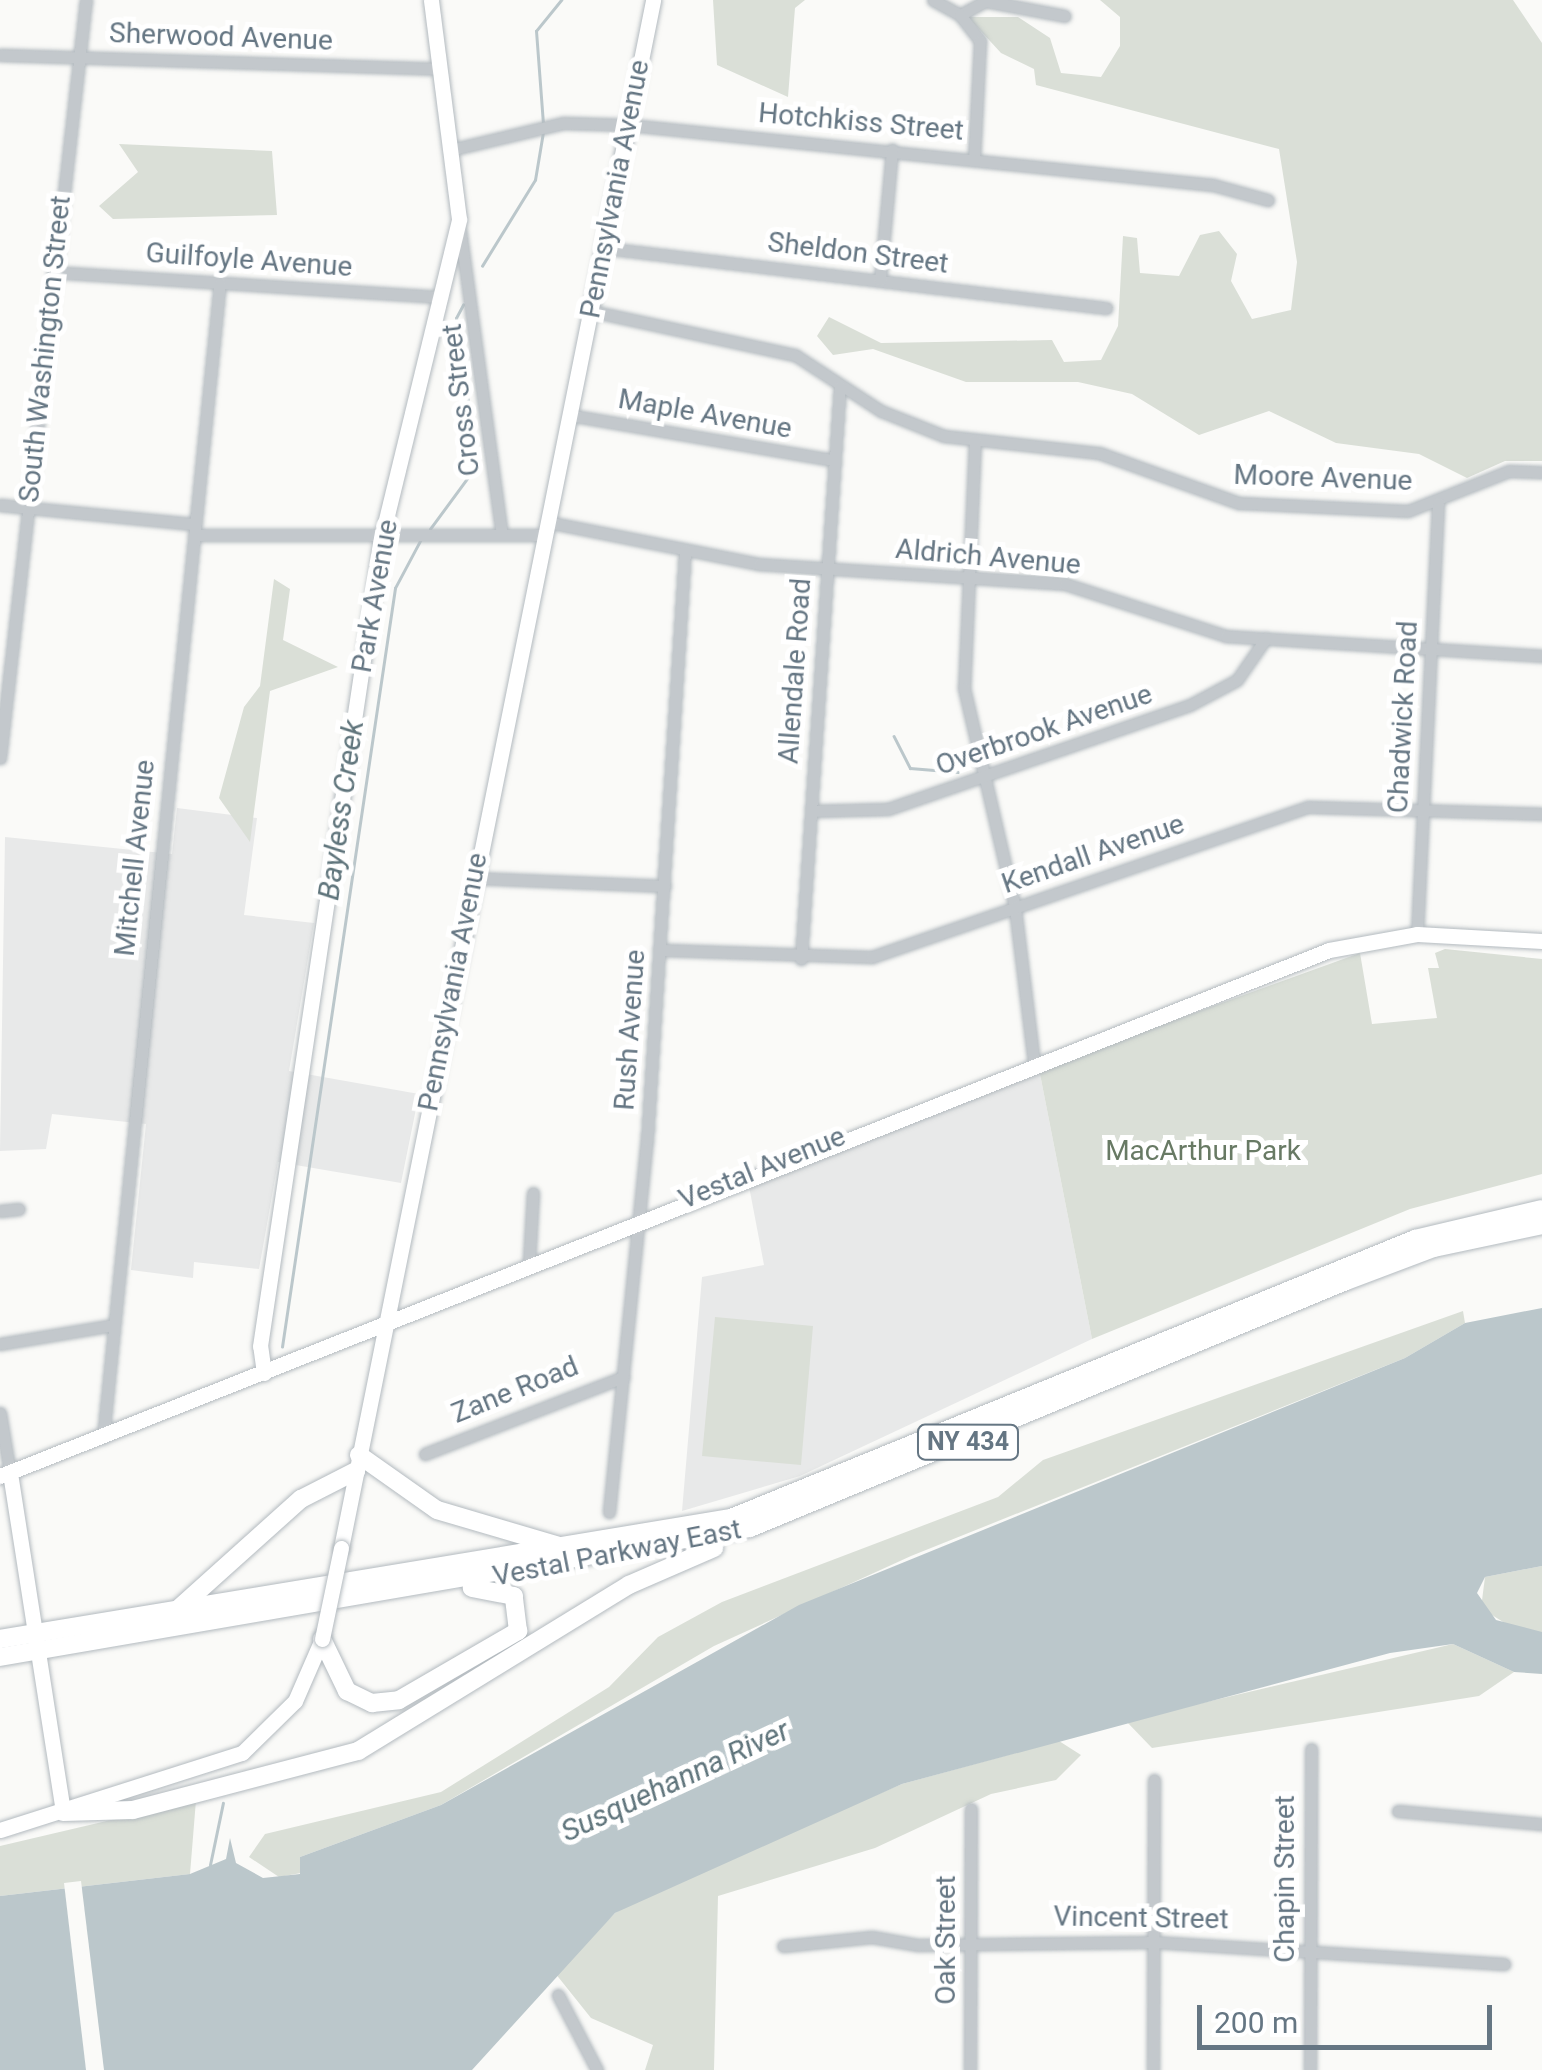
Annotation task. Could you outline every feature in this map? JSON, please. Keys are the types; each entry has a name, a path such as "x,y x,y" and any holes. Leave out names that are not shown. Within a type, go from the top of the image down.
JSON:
{"main road":[{"name":"Vestal Parkway East","path":"0,1657 36,1642 167,1614 600,1546 796,1498 1398,1245 1542,1209"},
{"name":"Vestal Parkway East","path":"0,1639 36,1642 412,1590 663,1549 777,1519 1346,1281 1434,1248 1542,1225"},
{"path":"167,1614 302,1499 357,1463 437,1510 544,1543 600,1546"},
{"path":"63,1812 132,1810 358,1751 638,1580 777,1519"},
{"path":"322,1638 343,1688 386,1704 521,1625 520,1604 504,1591 412,1590"}],"street":[{"name":"South Washington Street","path":"0,758 86,0"},
{"name":"Park Avenue","path":"264,1374 260,1346 382,540 458,219 431,0"},
{"name":"Pennsylvania Avenue","path":"0,1830 248,1749 295,1701 322,1638 653,0"},
{"path":"933,0 960,15 980,41 974,158"},
{"path":"960,15 985,1 1065,16"},
{"name":"Sherwood Avenue","path":"0,55 440,70"},
{"name":"Hotchkiss Street","path":"450,150 552,126 629,125 974,158 1268,200"},
{"path":"880,280 892,150"},
{"name":"Cross Street","path":"458,219 502,534"},
{"name":"Sheldon Street","path":"604,248 1106,308"},
{"name":"Guilfoyle Avenue","path":"53,272 442,297"},
{"name":"Mitchell Avenue","path":"103,1438 220,283"},
{"name":"Moore Avenue","path":"591,311 782,351 920,429 975,440 1099,453 1239,503 1408,511 1438,504 1509,471 1542,472"},
{"name":"Allendale Road","path":"800,959 840,386"},
{"name":"Maple Avenue","path":"569,415 832,460"},
{"path":"975,440 964,688 980,778 1015,908 1034,1062"},
{"name":"Chadwick Road","path":"1417,934 1438,504"},
{"path":"0,505 194,529 382,540 426,540 545,528"},
{"name":"Aldrich Avenue","path":"545,528 827,570 1086,588 1180,625 1266,638 1542,656"},
{"name":"Rush Avenue","path":"609,1512 662,950 684,550"},
{"name":"Overbrook Avenue","path":"811,811 888,809 1214,695 1249,668 1266,638"},
{"name":"Kendall Avenue","path":"662,950 800,959 872,957 1308,807 1424,806 1542,814"},
{"path":"474,878 665,886"},
{"name":"Vestal Avenue","path":"5,1474 264,1374 639,1217 1330,950 1417,934 1542,940"},
{"path":"530,1262 533,1192"},
{"path":"0,1211 18,1209"},
{"path":"0,1344 113,1324"},
{"name":"Zane Road","path":"425,1454 624,1376"},
{"path":"0,1413 5,1474 63,1812"},
{"name":"Chapin Street","path":"1310,2070 1311,1748"},
{"path":"1153,2070 1154,1780"},
{"name":"Oak Street","path":"970,2070 971,1810"},
{"path":"1398,1811 1542,1824"},
{"name":"Vincent Street","path":"783,1946 872,1936 971,1942 1154,1942 1310,1947 1504,1964"},
{"path":"558,1995 597,2070"}],"shaded area":[{"path":"177,808 257,818 244,915 314,923 289,1071 419,1094 401,1183 278,1162 259,1269 194,1262 193,1278 131,1270 146,1124 52,1114 46,1149 0,1151 5,837 172,854"},
{"path":"1039,1069 1092,1339 800,1476 682,1511 702,1277 764,1265 748,1181"}],"green space":[{"path":"713,0 805,0 795,8 788,97 717,65"},
{"path":"1100,0 1513,0 1542,43 1542,461 1505,461 1467,478 1419,454 1336,443 1269,411 1199,435 1132,394 1078,382 966,382 873,349 833,355 817,336 829,317 881,343 1052,340 1064,362 1101,360 1118,326 1123,236 1137,238 1140,273 1179,276 1200,235 1219,231 1237,254 1231,281 1252,319 1291,310 1297,262 1279,149 1036,85 1034,69 1001,53 968,17 1018,17 1050,38 1061,73 1101,77 1120,46 1120,17"},
{"path":"119,144 272,151 277,215 113,219 99,206 138,172"},
{"path":"274,579 290,589 283,640 338,667 270,691 250,842 219,798 244,707 260,686"},
{"name":"MacArthur Park","path":"1445,949 1542,959 1542,1174 1410,1209 1092,1339 1039,1069 1360,953 1372,1024 1437,1018 1428,968 1439,968 1435,953"},
{"path":"1463,1311 1465,1323 1405,1358 911,1556 714,1646 441,1805 300,1857 301,1873 279,1877 249,1857 265,1834 441,1792 609,1687 658,1637 722,1602 998,1497 1043,1460"},
{"path":"715,1317 813,1326 801,1465 702,1456"},
{"path":"1542,1566 1542,1632 1522,1634 1481,1608 1485,1577"},
{"path":"1453,1644 1514,1672 1479,1696 1152,1748 1126,1721"},
{"path":"1059,1741 1081,1755 1056,1780 991,1794 875,1848 718,1896 714,2070 645,2070 653,2045 591,2018 555,1973 615,1913 671,1882 902,1784"},
{"path":"196,1800 190,1874 0,1896 0,1846"}],"water":[{"name":"Susquehanna River","path":"1542,1308 1542,1566 1485,1577 1477,1593 1496,1620 1542,1632 1542,1674 1514,1672 1453,1644 1390,1653 902,1784 615,1913 472,2070 0,2070 0,1896 190,1874 226,1859 230,1838 236,1863 263,1878 300,1874 300,1857 441,1805 799,1605 1405,1358 1465,1323"}],"pier":[{"path":"81,1881 104,2070 86,2070 64,1883"}],"waterway":[{"name":"Bayless Creek","path":"543,124 536,31 561,0"},
{"name":"Bayless Creek","path":"482,266 535,180 543,132"},
{"name":"Bayless Creek","path":"430,529 477,465 456,318 463,305"},
{"name":"Bayless Creek","path":"282,1347 395,588 421,539"},
{"path":"894,736 910,768 958,772"},
{"path":"210,1865 223,1803"}]}
